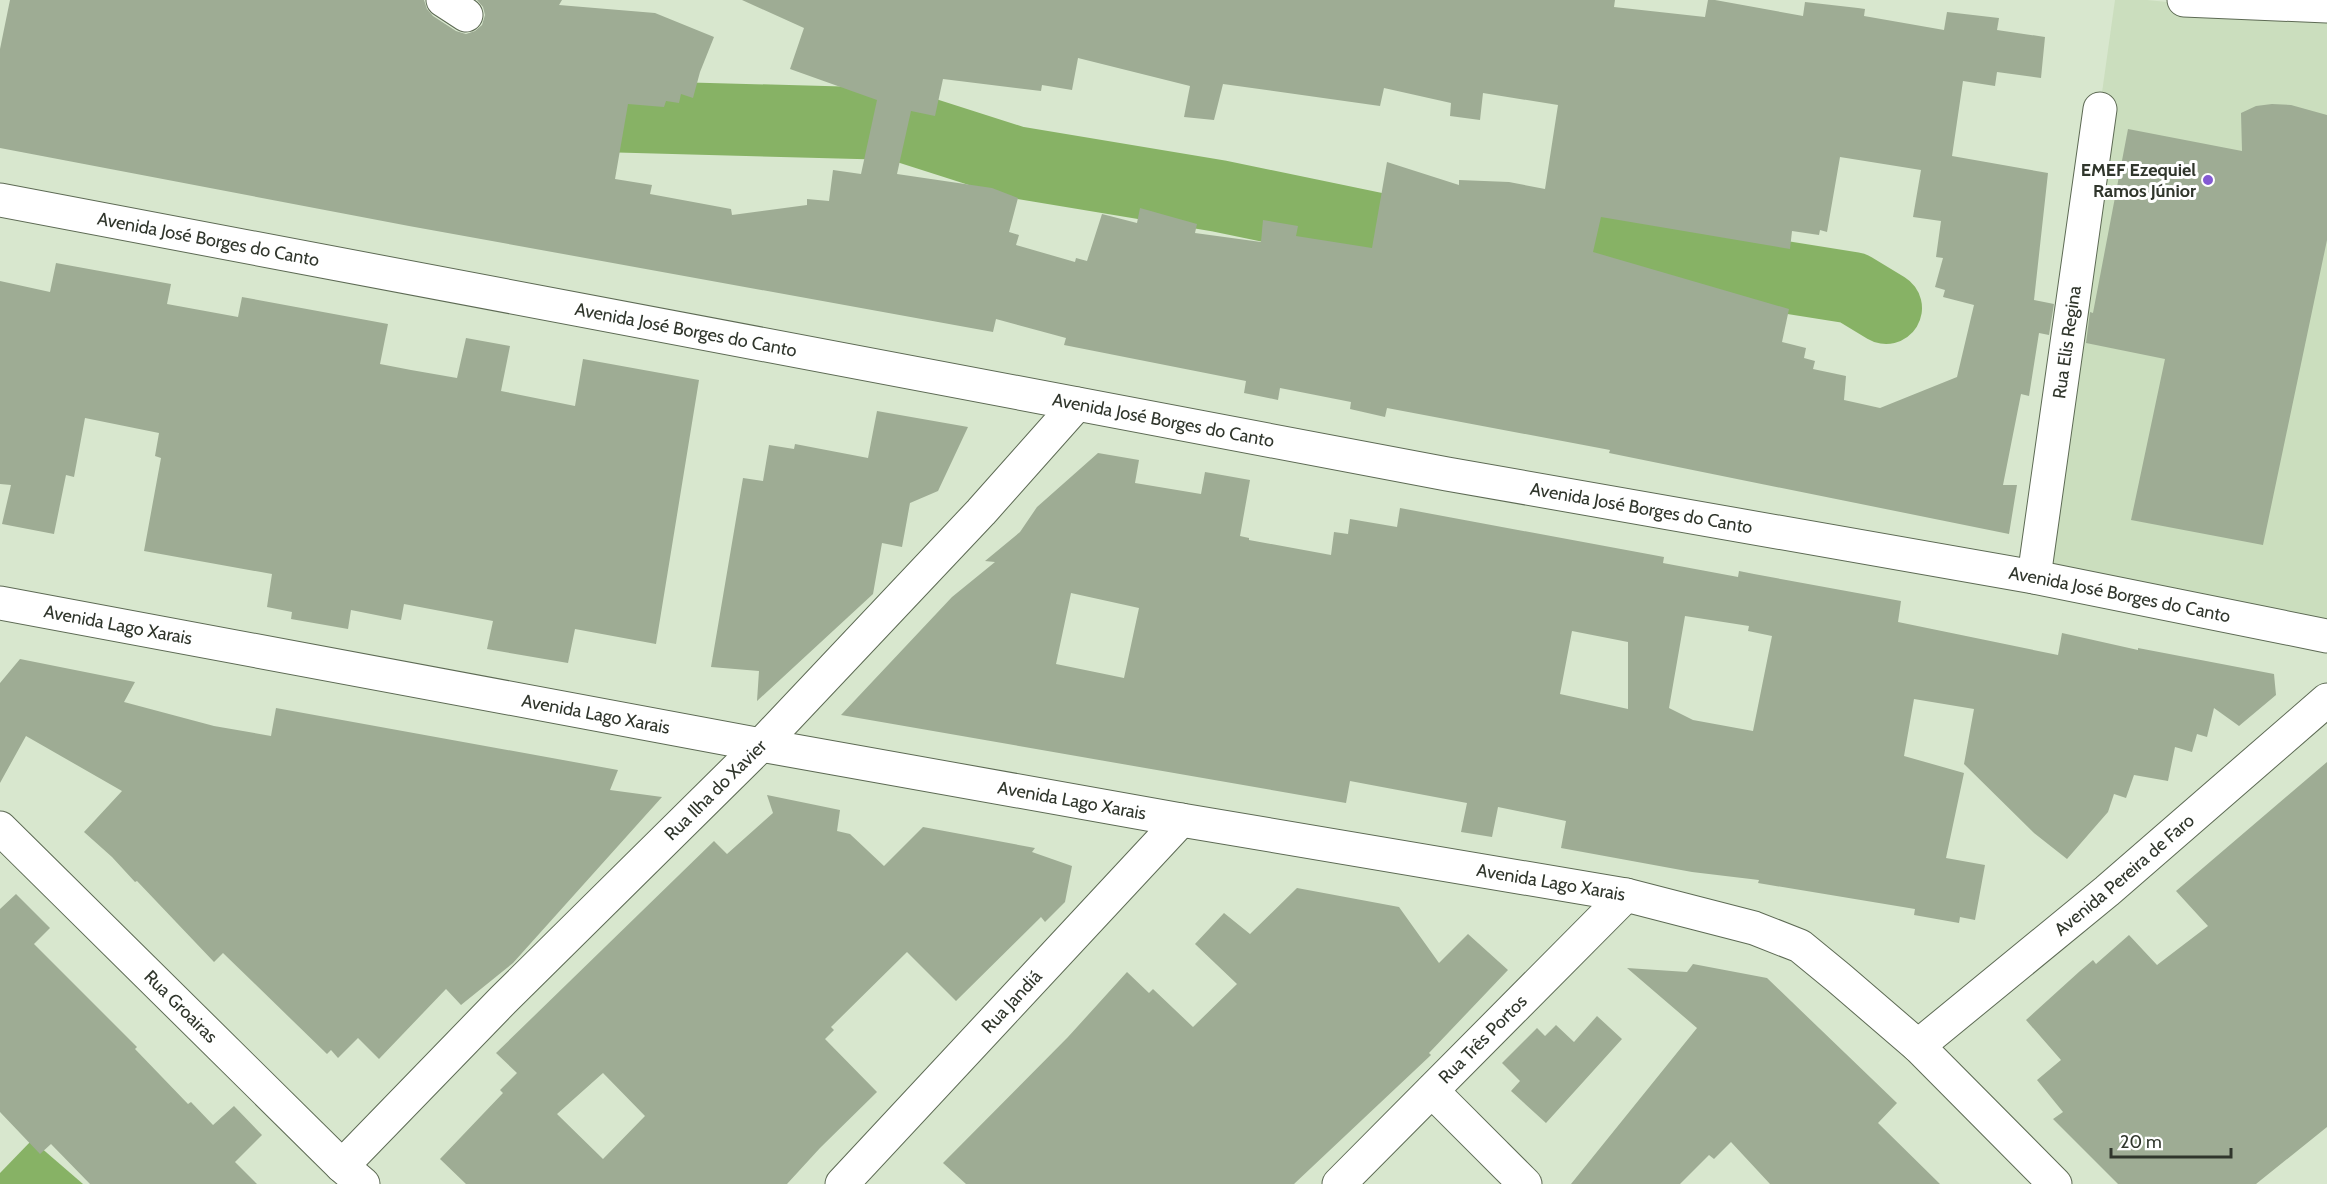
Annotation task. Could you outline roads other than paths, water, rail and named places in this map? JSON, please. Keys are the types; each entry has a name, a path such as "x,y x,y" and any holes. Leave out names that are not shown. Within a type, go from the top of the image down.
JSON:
{"street":[{"path":"2184,0 2327,6"},
{"name":"Rua Elis Regina","path":"2034,577 2100,109"},
{"name":"Avenida José Borges do Canto","path":"0,200 1447,474 2034,577 2327,636"},
{"name":"Rua Ilha do Xavier","path":"352,1175 503,1000 761,746 981,512 1077,404"},
{"name":"Avenida Lago Xarais","path":"0,603 761,746 1626,895 1754,928 1800,946 1918,1046 2055,1184"},
{"name":"Avenida Pereira de Faro","path":"1918,1046 2107,891 2327,700"},
{"name":"Rua Jandiá","path":"842,1184 1181,820"},
{"name":"Rua Groairas","path":"0,828 352,1175"},
{"name":"Rua Três Portos","path":"1339,1184 1626,895"},
{"path":"1432,1091 1525,1184"}],"waterway":[{"path":"527,114 896,124 1015,162 1219,196 1417,237 1536,245 1621,247 1853,288 1886,308"}],"place":[{"name":"EMEF Ezequiel Ramos Júnior","path":"2208,180"}]}
